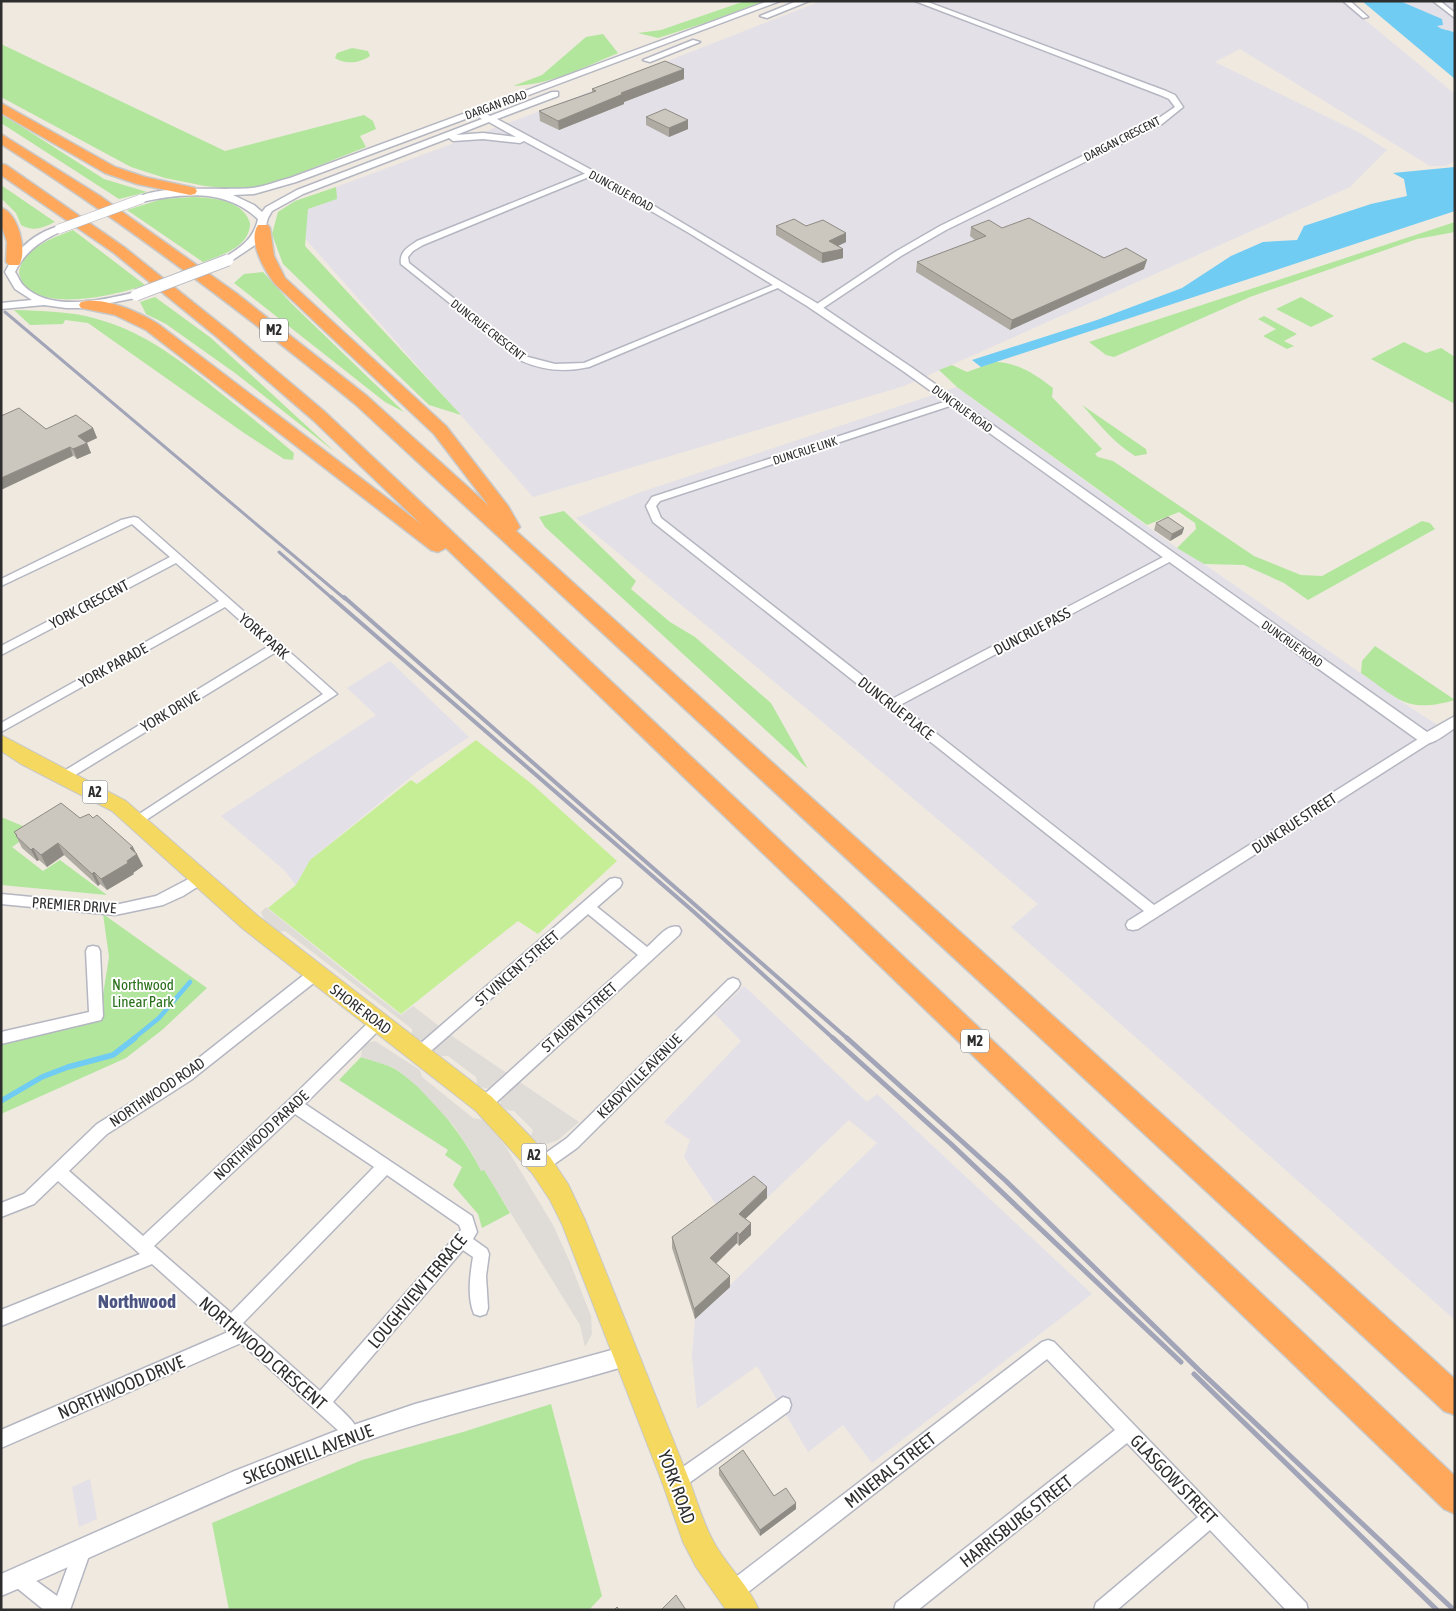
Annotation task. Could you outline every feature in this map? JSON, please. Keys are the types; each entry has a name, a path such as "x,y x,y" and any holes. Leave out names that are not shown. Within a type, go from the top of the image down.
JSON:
{"highway":[{"path":"1,107 110,170 142,182 190,191"},
{"name":"M2","path":"1,138 62,176 264,322 361,400 1455,1400"},
{"name":"M2","path":"1,168 119,250 223,334 318,416 496,583 1455,1498"},
{"path":"1,212 12,229 16,250 12,267"},
{"path":"263,223 262,244 269,266 280,280 440,430 500,510 524,550"},
{"path":"86,305 116,310 137,318 152,327 444,550 496,583"}],"main road":[{"name":"SHORE ROAD","path":"1,742 105,798 137,821 250,922 484,1104 541,1165 559,1192 574,1220 626,1356"},
{"name":"YORK ROAD","path":"626,1356 700,1545 738,1601"}],"street":[{"name":"DARGAN ROAD","path":"212,193 254,191 269,188 776,1"},
{"path":"756,20 805,1"},
{"name":"DARGAN CRESCENT","path":"818,308 930,235 1159,122 1179,107 1172,97 1163,93 918,1"},
{"path":"1346,1 1364,17"},
{"path":"1436,1 1455,16"},
{"path":"638,64 700,40"},
{"name":"DARGAN ROAD","path":"54,303 86,305 136,295 228,260 251,244 269,209 284,200 565,90"},
{"path":"513,131 515,109"},
{"name":"DUNCRUE ROAD","path":"476,112 592,174 692,231 818,308 1426,739"},
{"path":"423,145 466,136 499,136 528,141"},
{"name":"DUNCRUE CRESCENT","path":"592,174 420,243 410,249 404,257 405,264 524,359 536,365 569,369 586,365 781,285"},
{"path":"1,280 31,243 59,229 141,199 161,194 190,191 212,193 247,204 256,209 263,223"},
{"path":"12,267 16,285 24,293 54,303"},
{"path":"1,306 26,303 54,303"},
{"name":"DUNCRUE LINK","path":"656,500 953,402"},
{"name":"DUNCRUE PLACE","path":"656,500 651,506 657,520 893,704 1154,912"},
{"name":"YORK PARK","path":"1,583 125,522 134,520 331,694 137,821"},
{"name":"DUNCRUE PASS","path":"893,704 1171,557"},
{"name":"YORK CRESCENT","path":"1,651 177,558"},
{"name":"YORK PARADE","path":"1,728 225,602"},
{"name":"YORK DRIVE","path":"63,777 277,646"},
{"name":"DUNCRUE STREET","path":"1133,925 1455,721"},
{"name":"PREMIER DRIVE","path":"2,901 115,910 158,901 178,892 200,878"},
{"name":"ST VINCENT STREET","path":"419,1053 615,883"},
{"path":"588,907 648,955"},
{"name":"ST AUBYN STREET","path":"484,1104 674,931"},
{"path":"1,1038 96,1016 93,951"},
{"name":"NORTHWOOD ROAD","path":"1,1210 28,1200 102,1129 186,1076 315,974"},
{"name":"KEADYVILLE AVENUE","path":"541,1165 572,1143 733,984"},
{"name":"NORTHWOOD PARADE","path":"1,1318 148,1252 378,1022"},
{"name":"LOUGHVIEW TERRACE","path":"294,1105 466,1221 469,1232 321,1403"},
{"name":"NORTHWOOD DRIVE","path":"1,1438 236,1330 385,1166"},
{"name":"NORTHWOOD CRESCENT","path":"58,1172 321,1403 346,1426 352,1436"},
{"path":"463,1241 481,1254 478,1276 480,1308"},
{"name":"GLASGOW STREET","path":"1048,1348 1299,1610"},
{"name":"MINERAL STREET","path":"738,1601 1048,1348"},
{"name":"SKEGONEILL AVENUE","path":"10,1581 277,1465 352,1436 426,1410 626,1356"},
{"path":"676,1482 783,1405"},
{"name":"HARRISBURG STREET","path":"903,1610 1128,1431"},
{"path":"1103,1610 1211,1518"},
{"path":"10,1581 60,1610 82,1550"}],"shaded area":[{"path":"821,1 1342,1 1455,94 1455,161 1446,166 1430,166 1240,49 1215,62 1360,133 1387,150 1350,187 904,386 533,497 303,236 308,209 336,199 336,187 535,113"},
{"path":"1400,1 1455,1 1455,33 1437,26 1442,19"},
{"path":"957,387 1177,548 1204,564 1405,704 1450,733 1455,731 1455,1320 1011,927 1038,904 806,708 576,518 641,492"},
{"path":"390,661 469,737 418,771 310,860 296,885 284,870 221,816 376,715 347,688"},
{"path":"266,907 401,1015 413,1006 452,1036 579,1122 558,1140 547,1144 539,1143 531,1136 533,1130 514,1111 507,1110 501,1105 498,1091 481,1087 477,1084 476,1077 448,1056 441,1056 425,1048 421,1040 412,1037 412,1029 285,931 279,932 264,920 261,912"},
{"path":"744,986 867,1102 877,1094 1092,1294 872,1463 843,1425 808,1452 757,1366 697,1409 692,1356 695,1319 877,1143 849,1120 767,1198 754,1187 721,1212 684,1157 690,1140 664,1122 741,1041 715,1014"},
{"path":"375,1041 420,1070 422,1077 473,1118 483,1120 506,1147 553,1225 569,1260 591,1316 592,1334 585,1347 580,1325 484,1170 481,1171 454,1126 419,1088 400,1072 392,1067 361,1057 362,1047 365,1043"},
{"path":"90,1479 97,1519 79,1527 72,1487"}],"green space":[{"path":"745,1 764,1 658,38 638,33 661,30"},
{"path":"603,34 618,53 554,79 513,86 542,75 586,37"},
{"path":"1,44 225,151 364,115 373,121 376,129 360,136 366,147 295,175 261,186 233,189 205,186 165,178 131,167 1,97"},
{"path":"352,48 368,51 370,56 352,62 343,62 335,58 337,53"},
{"path":"1,115 104,179 147,192 119,199 1,123"},
{"path":"1,185 55,222 38,228 21,225 16,213 1,198"},
{"path":"336,187 337,199 308,209 305,246 461,415 429,405 283,264 272,234 278,212 295,201"},
{"path":"194,197 227,202 241,209 250,223 249,231 240,244 226,253 203,262 127,210 162,199"},
{"path":"1455,222 1455,232 1417,239 1250,297 1114,357 1106,355 1089,342"},
{"path":"73,230 145,285 115,294 75,299 56,299 39,295 26,287 19,273 21,264 26,257 40,245"},
{"path":"263,272 291,303 404,412 385,402 234,283 244,274"},
{"path":"155,297 211,338 335,452 235,373 166,324 146,314 140,302"},
{"path":"1301,297 1334,316 1311,327 1276,309"},
{"path":"14,310 77,314 132,332 164,350 194,372 294,453 293,460 284,459 244,433 88,323 65,320 63,324 30,325"},
{"path":"1264,316 1297,334 1284,341 1294,346 1287,349 1263,336 1276,329 1258,319"},
{"path":"1404,342 1426,353 1441,348 1455,357 1455,404 1371,359"},
{"path":"995,362 1019,367 1053,388 1052,397 1102,449 1095,454 1098,457 1113,461 1254,556 1301,575 1322,576 1422,521 1430,523 1435,529 1308,600 1284,583 1244,565 1204,564 1177,548 1196,529 1195,523 1179,512 1147,525 957,387 939,370 952,365 967,372"},
{"path":"1082,405 1146,449 1147,454 1135,456 1127,451 1107,433"},
{"path":"564,511 636,581 631,589 670,622 695,637 771,703 808,769 545,527 539,517"},
{"path":"1375,646 1455,700 1425,705 1404,702 1395,697 1361,673 1362,661"},
{"path":"476,740 533,785 617,861 538,934 518,921 401,1014 268,908 296,885 310,860 411,780 417,784"},
{"path":"1,817 35,831 12,847 43,871 60,860 107,895 1,885"},
{"name":"Northwood Linear Park","path":"103,914 207,988 162,1030 126,1058 1,1114 1,1045 99,1020 109,957"},
{"path":"361,1057 393,1068 431,1099 455,1128 481,1170 484,1169 510,1213 482,1228 478,1214 453,1185 462,1167 445,1155 448,1150 339,1080"},
{"path":"551,1404 602,1596 589,1610 229,1610 212,1523 362,1460 463,1432"}],"water":[{"path":"1362,1 1400,1 1442,19 1443,25 1437,26 1455,33 1455,79"},
{"path":"1455,167 1455,211 981,367 972,360 1097,320 1182,288 1231,256 1263,242 1297,240 1304,226 1371,204 1407,196 1404,179 1393,173"}],"building":[{"path":"665,61 684,69 621,93 623,94 558,121 539,111 596,91 592,89"},
{"path":"665,109 688,120 669,128 646,117"},
{"path":"1029,218 1104,258 1126,248 1147,260 1012,320 917,262 986,236 971,227 989,220 1002,228"},
{"path":"794,219 806,226 823,220 846,233 829,241 843,249 822,253 776,226"},
{"path":"19,408 46,429 76,415 93,428 78,436 87,443 73,449 70,447 1,478 1,416"},
{"path":"1168,517 1184,528 1172,534 1156,523"},
{"path":"61,803 80,818 89,814 93,818 97,815 133,847 130,848 137,854 127,861 128,863 101,879 94,872 92,874 58,843 41,855 33,848 31,850 16,836 14,832"},
{"path":"754,1176 767,1187 739,1214 751,1223 739,1235 737,1232 710,1258 730,1276 694,1309 672,1237"},
{"path":"743,1450 774,1496 786,1488 796,1503 760,1530 719,1468"},
{"path":"676,1595 686,1610 661,1610"}],"waterway":[{"path":"133,1039 159,1018 190,982"},
{"path":"1,1101 42,1077 68,1067 113,1055 135,1038"}],"railway":[{"path":"5,312 345,599"},
{"path":"279,552 333,599"},
{"path":"331,597 694,912 834,1039"},
{"path":"344,597 848,1039"},
{"path":"833,1038 951,1144 1181,1362"},
{"path":"847,1038 1006,1181 1201,1372 1454,1610"},
{"path":"1194,1374 1437,1610"}],"district":[{"name":"Northwood","path":"137,1301"}]}
